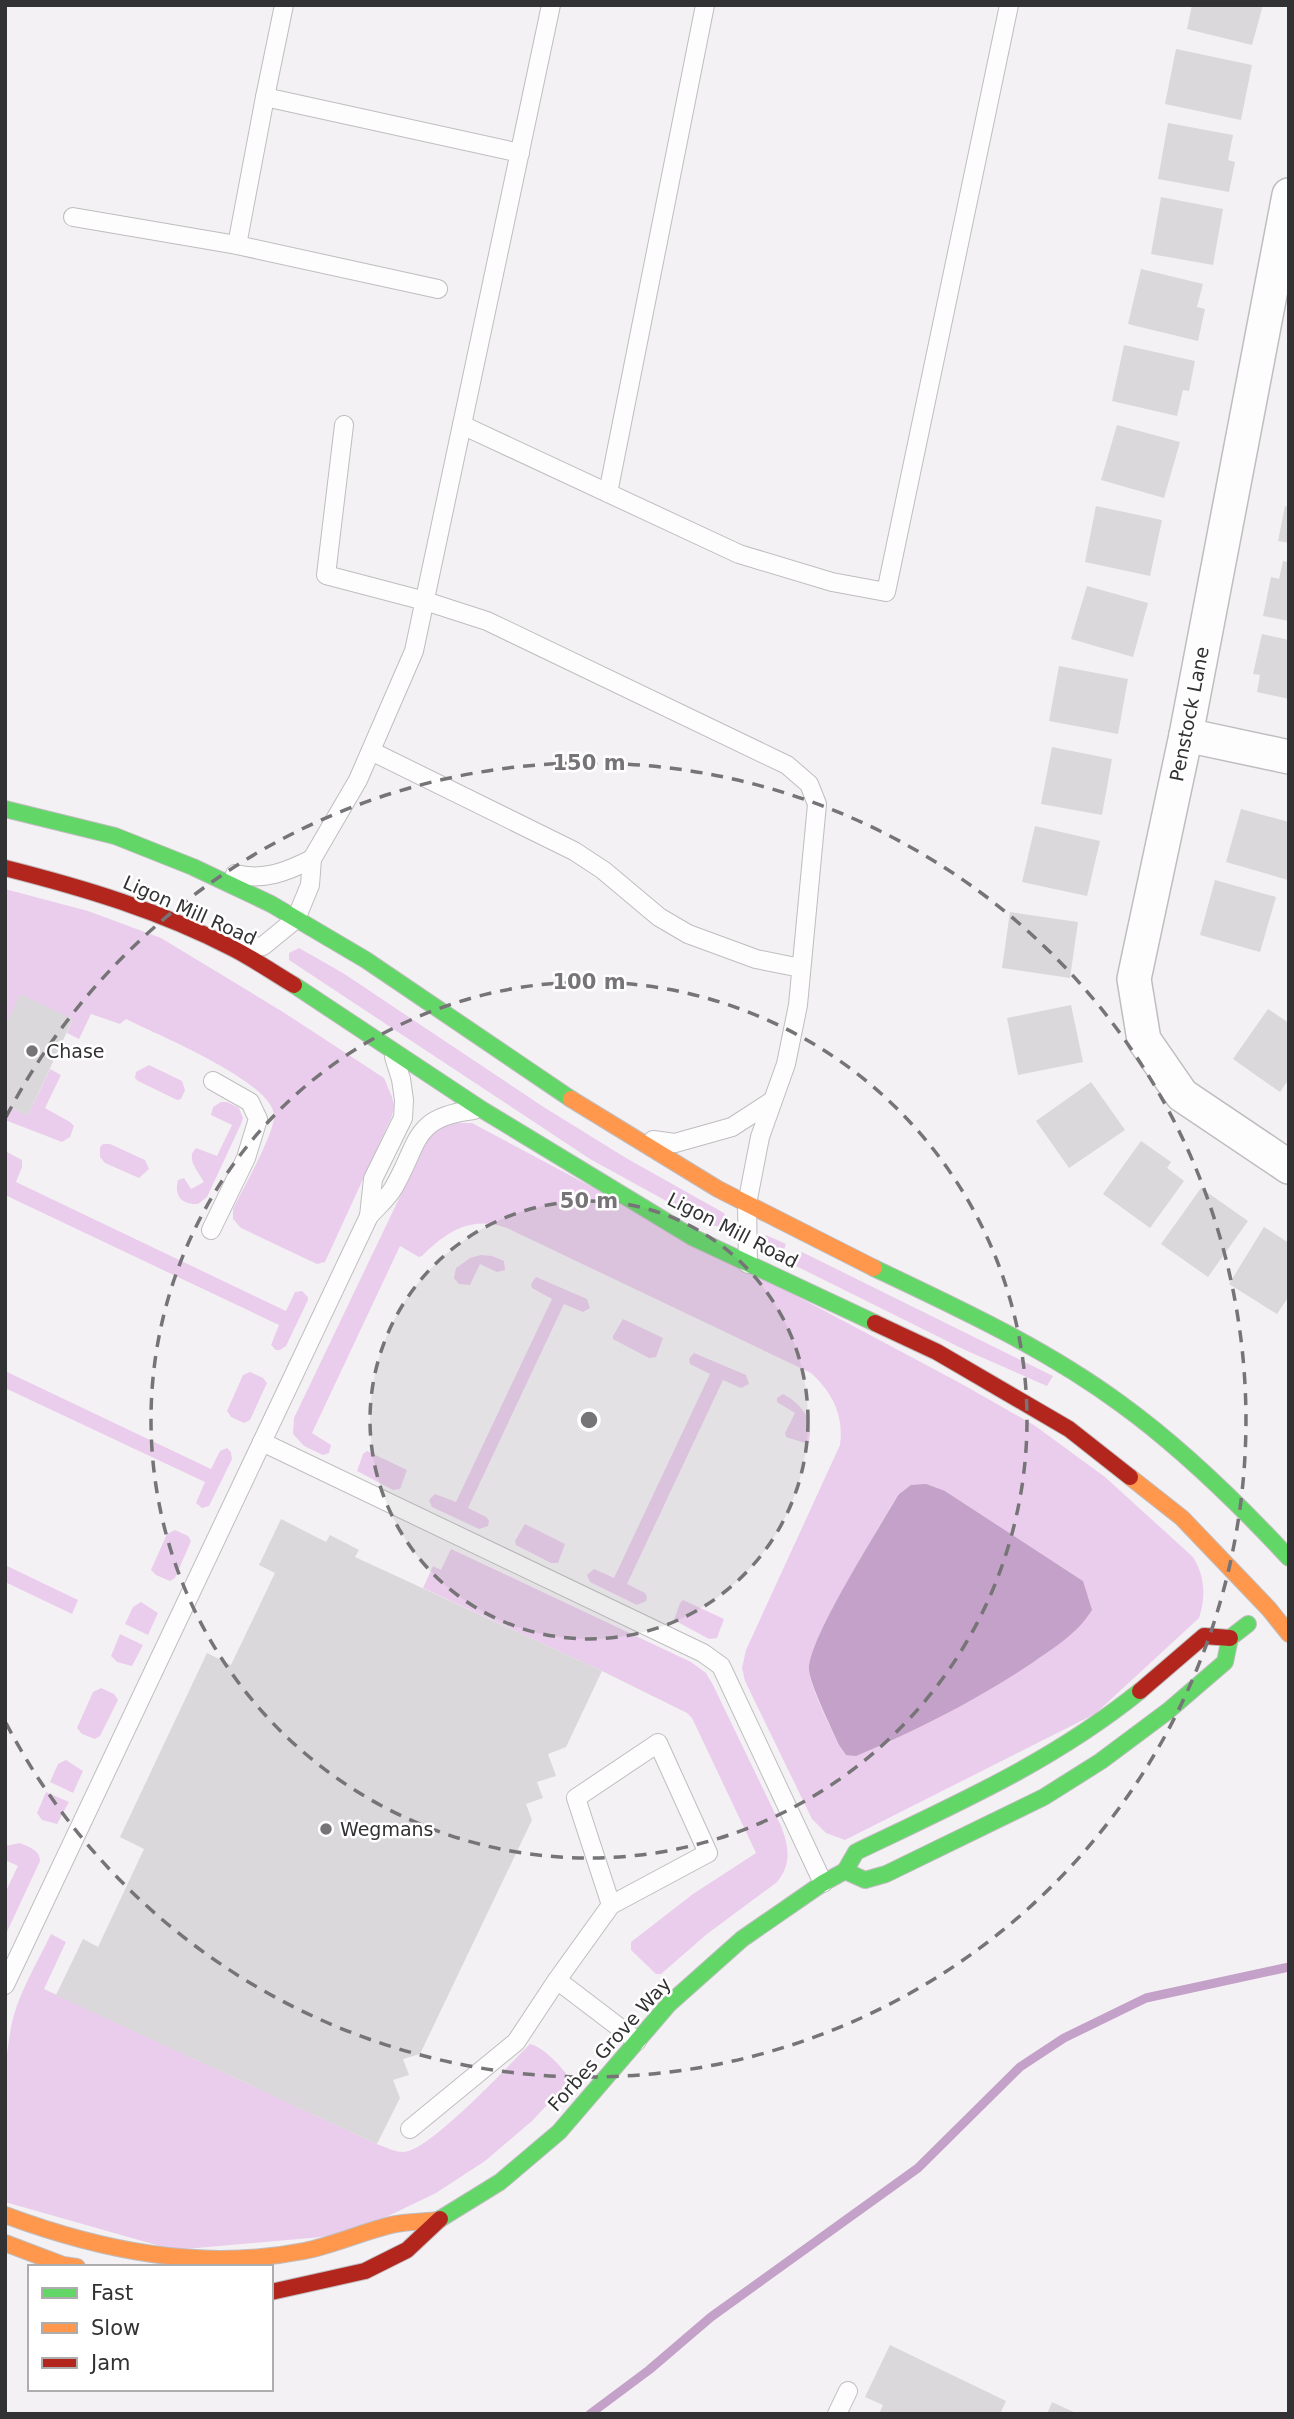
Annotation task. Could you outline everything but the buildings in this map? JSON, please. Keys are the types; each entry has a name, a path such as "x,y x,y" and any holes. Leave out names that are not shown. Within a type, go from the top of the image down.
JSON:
{"main road":[{"name":"Ligon Mill Road","path":"5,809 114,836 244,892 296,919 374,965 501,1053 632,1138 747,1204 1003,1332 1090,1383 1141,1418 1188,1457 1247,1513 1289,1558"},
{"name":"Ligon Mill Road","path":"5,867 82,888 149,911 234,949 314,997 481,1109 692,1237 937,1352 1069,1429 1182,1518 1274,1605 1289,1634"},
{"name":"Forbes Grove Way","path":"845,1871 865,1880 886,1874 1044,1797 1101,1761 1178,1703 1224,1662 1230,1638 1274,1605"},
{"name":"Forbes Grove Way","path":"273,2292 365,2272 407,2250 439,2220 500,2182 559,2132 668,2004 742,1939 823,1883 845,1871 856,1852 1024,1770 1068,1744 1142,1692 1204,1636 1230,1638"},
{"name":"Forbes Grove Way","path":"5,2215 78,2240 160,2258 194,2261 246,2260 299,2252 391,2225 439,2220"},
{"path":"5,2243 63,2265"},
{"path":"174,2265 194,2261"}],"street":[{"name":"Penstock Lane","path":"1289,195 1277,314 1134,979 1144,1040 1182,1095 1289,1167"},
{"path":"1186,734 1289,757"}],"lane":[{"path":"237,245 284,5"},
{"path":"234,949 263,946 296,919 310,885 312,859 358,780 414,651 551,5"},
{"path":"608,493 705,5"},
{"path":"462,425 739,554 832,582 886,592 1009,5"},
{"path":"265,97 520,153"},
{"path":"73,217 237,245 438,289"},
{"path":"344,425 326,575 425,601 487,621 786,765 809,784 817,804 797,1005 786,1064 760,1137 747,1204 748,1264"},
{"path":"371,751 574,851 603,870 659,917 688,934 756,959 801,968"},
{"path":"178,863 246,877 268,877 286,872 312,859"},
{"path":"369,1216 373,1180 403,1118 401,1079 391,1048"},
{"path":"211,1230 246,1158 258,1119 250,1102 214,1081"},
{"path":"632,1138 675,1143 732,1127 772,1101"},
{"path":"5,1985 369,1216 393,1189 418,1137 426,1127 434,1120 453,1112 481,1109"},
{"path":"262,1442 704,1653 721,1666 823,1883"},
{"path":"410,2129 516,2042 611,1905 708,1853 658,1743 576,1798 611,1905"},
{"path":"557,1980 637,2041"},
{"path":"837,2414 848,2391"}],"shaded area":[{"path":"5,889 88,911 161,938 283,1012 384,1078 394,1106 392,1116 325,1262 317,1264 241,1228 233,1219 233,1209 264,1148 274,1116 269,1103 235,1074 126,1019 120,1024 91,1014 79,1039 67,1033 73,1019 5,1027"},
{"path":"299,948 343,973 542,1106 626,1158 724,1213 724,1224 721,1227 710,1225 590,1159 289,960 289,953"},
{"path":"149,1065 182,1081 185,1090 181,1099 177,1100 135,1078 136,1072"},
{"path":"50,1069 61,1075 45,1108 74,1126 70,1137 62,1142 5,1120 5,1105 28,1115"},
{"path":"221,1102 239,1108 243,1118 241,1124 207,1197 198,1204 187,1203 178,1194 178,1180 184,1178 191,1189 204,1182 192,1160 193,1152 196,1148 217,1156 232,1125 211,1115 213,1107"},
{"path":"472,1123 1034,1425 1105,1477 1193,1557 1203,1587 1199,1618 1095,1714 845,1840 826,1833 812,1819 745,1681 742,1668 746,1650 840,1445 840,1424 835,1406 811,1373 507,1228 494,1224 471,1225 450,1233 419,1257 400,1246 312,1433 331,1445 329,1453 323,1455 304,1446 293,1434 294,1418 428,1138 443,1126","holes":["945,1491 1083,1581 846,1755 821,1708 809,1670 812,1655 832,1610 898,1494"]},
{"path":"110,1144 145,1160 149,1169 139,1178 105,1163 100,1157 100,1147"},
{"path":"5,1151 22,1160 16,1182 286,1311 295,1292 302,1291 308,1300 286,1346 276,1350 271,1345 279,1325 5,1195"},
{"path":"766,1235 786,1244 781,1259 763,1249 761,1241"},
{"path":"802,1252 1053,1376 1047,1386 965,1350 794,1265"},
{"path":"481,1255 504,1261 505,1270 497,1272 480,1264 470,1285 459,1284 454,1278 456,1268 470,1258"},
{"path":"536,1277 587,1299 590,1308 583,1312 564,1304 468,1508 489,1521 488,1526 479,1529 432,1507 429,1500 435,1494 456,1502 552,1299 532,1288 531,1284"},
{"path":"623,1319 663,1338 656,1357 649,1358 613,1339"},
{"path":"694,1353 746,1375 749,1384 741,1388 723,1380 627,1584 645,1593 647,1597 646,1601 637,1605 590,1582 587,1575 594,1569 614,1578 710,1374 690,1364 689,1359"},
{"path":"5,1371 211,1469 220,1451 227,1448 232,1459 209,1506 202,1508 196,1503 205,1482 5,1388"},
{"path":"250,1372 267,1383 250,1420 244,1423 231,1417 227,1411 243,1375"},
{"path":"783,1394 806,1414 810,1428 808,1444 786,1437 785,1433 795,1413 777,1402 777,1398"},
{"path":"367,1451 407,1470 400,1489 393,1490 357,1471 363,1454"},
{"path":"926,1484 945,1491 1083,1581 1092,1610 1065,1640 990,1689 946,1714 879,1746 856,1756 846,1755 813,1686 809,1670 812,1655 832,1610 898,1495 911,1485"},
{"path":"525,1524 565,1544 558,1563 551,1563 516,1545 515,1541"},
{"path":"175,1530 188,1536 191,1541 175,1578 170,1581 151,1570 167,1534"},
{"path":"451,1549 691,1662 706,1673 713,1685 781,1826 786,1841 787,1863 776,1883 707,1934 661,1974 656,1974 631,1950 631,1942 693,1894 756,1853 692,1718 687,1713 602,1671 423,1588 433,1566 441,1570"},
{"path":"5,1565 78,1600 72,1614 5,1582"},
{"path":"683,1600 724,1619 717,1638 709,1639 674,1620"},
{"path":"141,1602 158,1613 148,1635 125,1624 133,1607"},
{"path":"120,1634 143,1645 132,1666 117,1662 111,1656"},
{"path":"101,1688 114,1694 118,1700 100,1736 95,1739 82,1734 77,1728 93,1692"},
{"path":"66,1760 83,1771 73,1793 50,1782 58,1764"},
{"path":"46,1792 69,1802 57,1824 42,1820 37,1813"},
{"path":"20,1843 36,1852 40,1861 5,1936 5,1893 18,1866 5,1860 5,1846"},
{"path":"51,1934 66,1942 44,1989 397,2151 415,2148 449,2124 530,2044 546,2053 568,2076 565,2086 532,2121 485,2161 436,2193 382,2219 332,2236 174,2250 5,2202 4,2109 9,2040 20,1996"}],"waterway":[{"path":"590,2414 649,2370 711,2317 918,2168 1020,2067 1064,2038 1146,1998 1289,1967"}],"traffic: fast":[{"path":"5,809 115,836 193,867 271,904 366,960 571,1099"},
{"path":"294,985 481,1109 692,1237 875,1323"},
{"path":"874,1268 1032,1347 1121,1404 1188,1458 1289,1558"},
{"path":"845,1871 865,1880 886,1874 1044,1797 1101,1761 1168,1711 1225,1662 1230,1638 1248,1624"},
{"path":"440,2219 500,2182 559,2132 669,2004 742,1939 823,1883 845,1871 856,1852 967,1799 1038,1760 1073,1739 1140,1691"}],"traffic: slow":[{"path":"571,1099 718,1189 874,1268"},
{"path":"1130,1477 1182,1518 1269,1609 1289,1634"},
{"path":"5,2215 78,2239 115,2247 152,2254 227,2259 304,2251 391,2225 439,2220"},
{"path":"5,2243 63,2265"}],"traffic: jam":[{"path":"5,868 93,892 179,923 234,949 294,985"},
{"path":"875,1323 937,1352 1069,1429 1130,1477"},
{"path":"1140,1691 1204,1636 1230,1638"},
{"path":"273,2292 365,2271 407,2250 440,2219"}],"place":[{"name":"Chase","path":"32,1051"},
{"name":"Wegmans","path":"326,1829"}]}
